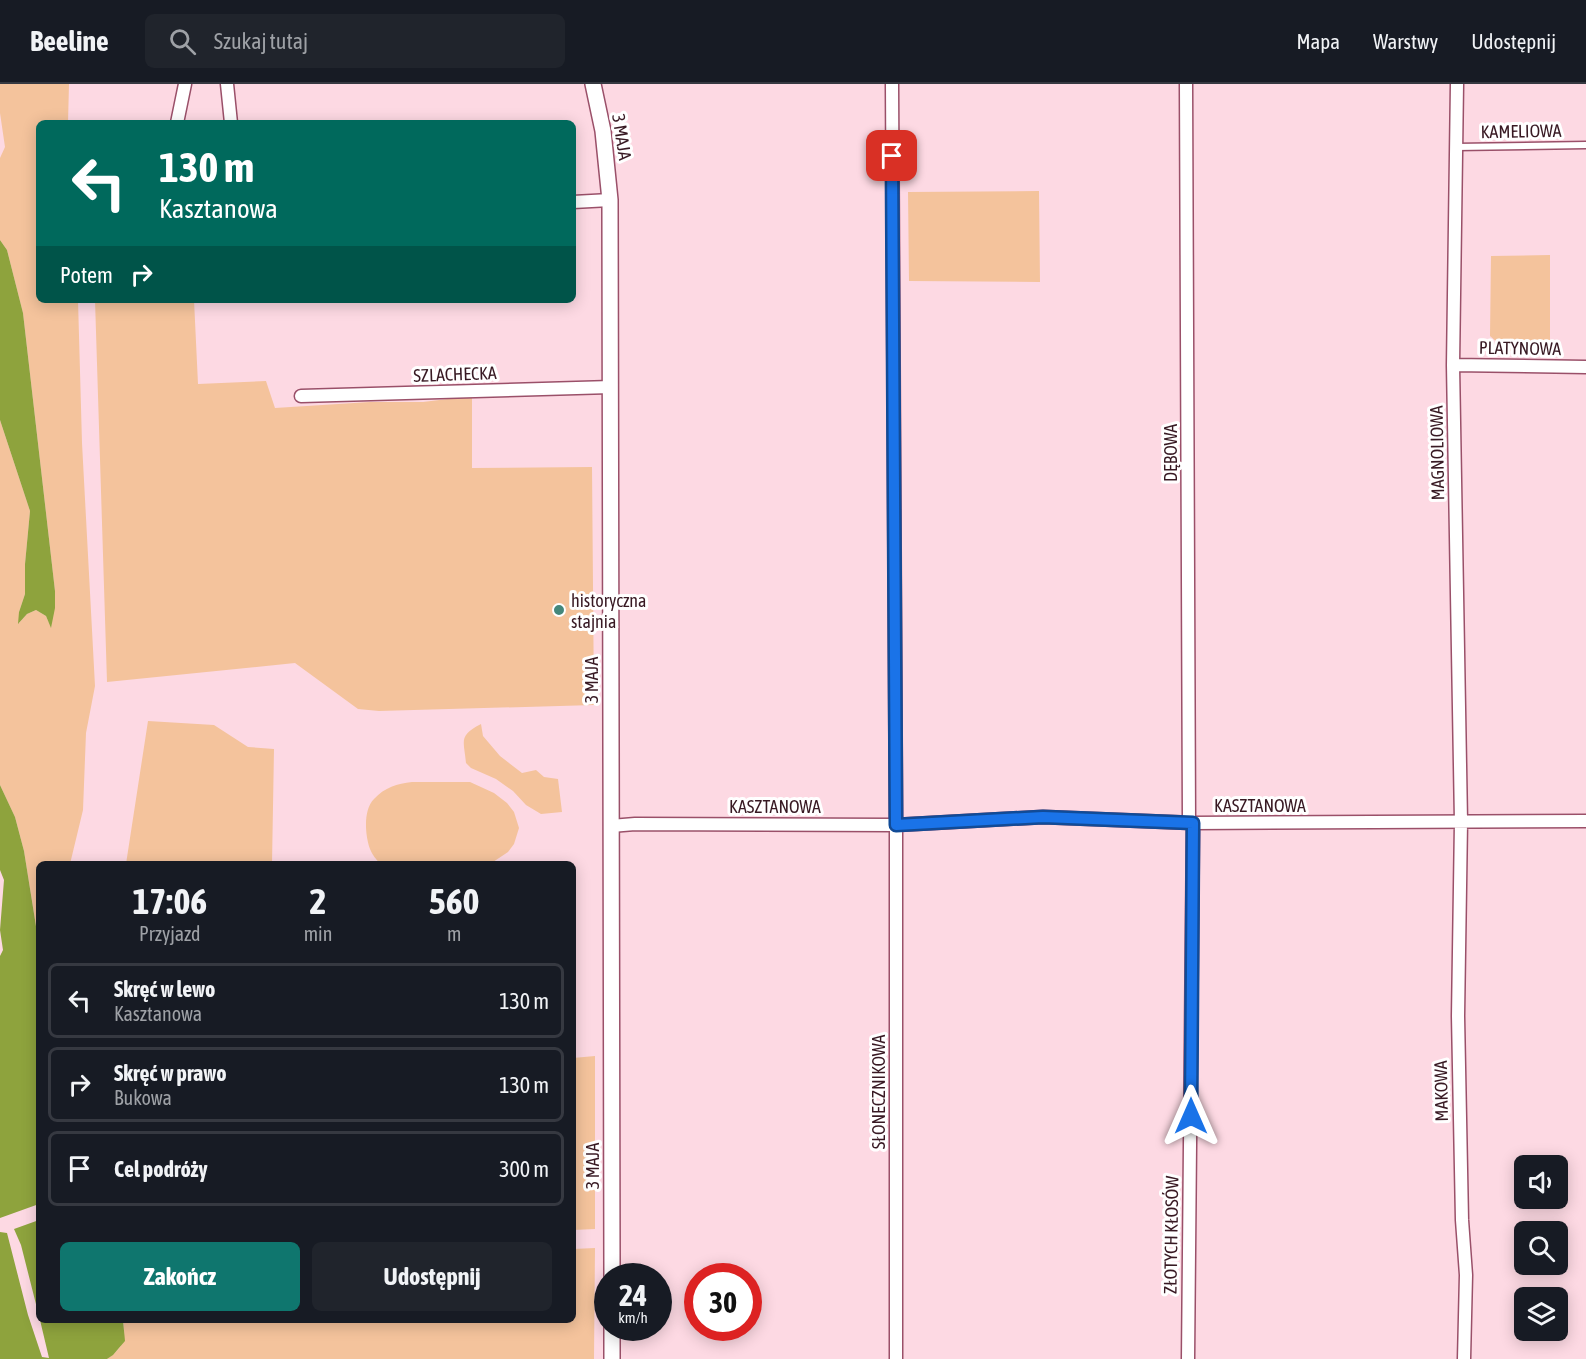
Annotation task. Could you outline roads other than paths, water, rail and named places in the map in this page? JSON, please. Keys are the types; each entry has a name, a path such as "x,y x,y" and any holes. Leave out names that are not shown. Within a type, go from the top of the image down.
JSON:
{"street":[{"path":"178,120 185,84"},
{"path":"227,84 231,120"},
{"name":"3 MAJA","path":"593,84 603,131 610,200 612,1263"},
{"name":"SŁONECZNIKOWA","path":"892,84 896,1359"},
{"name":"DĘBOWA","path":"1186,84 1191,823"},
{"name":"MAGNOLIOWA","path":"1457,84 1453,365 1461,822"},
{"path":"576,202 610,200"},
{"name":"PLATYNOWA","path":"1453,365 1586,366"},
{"name":"SZLACHECKA","path":"301,396 611,387"},
{"name":"KASZTANOWA","path":"611,825 896,825 1043,817 1191,823 1586,821"},
{"name":"MAKOWA","path":"1461,822 1458,1016 1462,1220 1466,1275 1464,1359"},
{"name":"ZŁOTYCH KŁOSÓW","path":"1188,1359 1191,823"},
{"path":"612,1341 612,1359"}],"lane":[{"name":"KAMELIOWA","path":"1456,147 1586,145"}],"place":[{"name":"historyczna stajnia","path":"559,610"}]}
